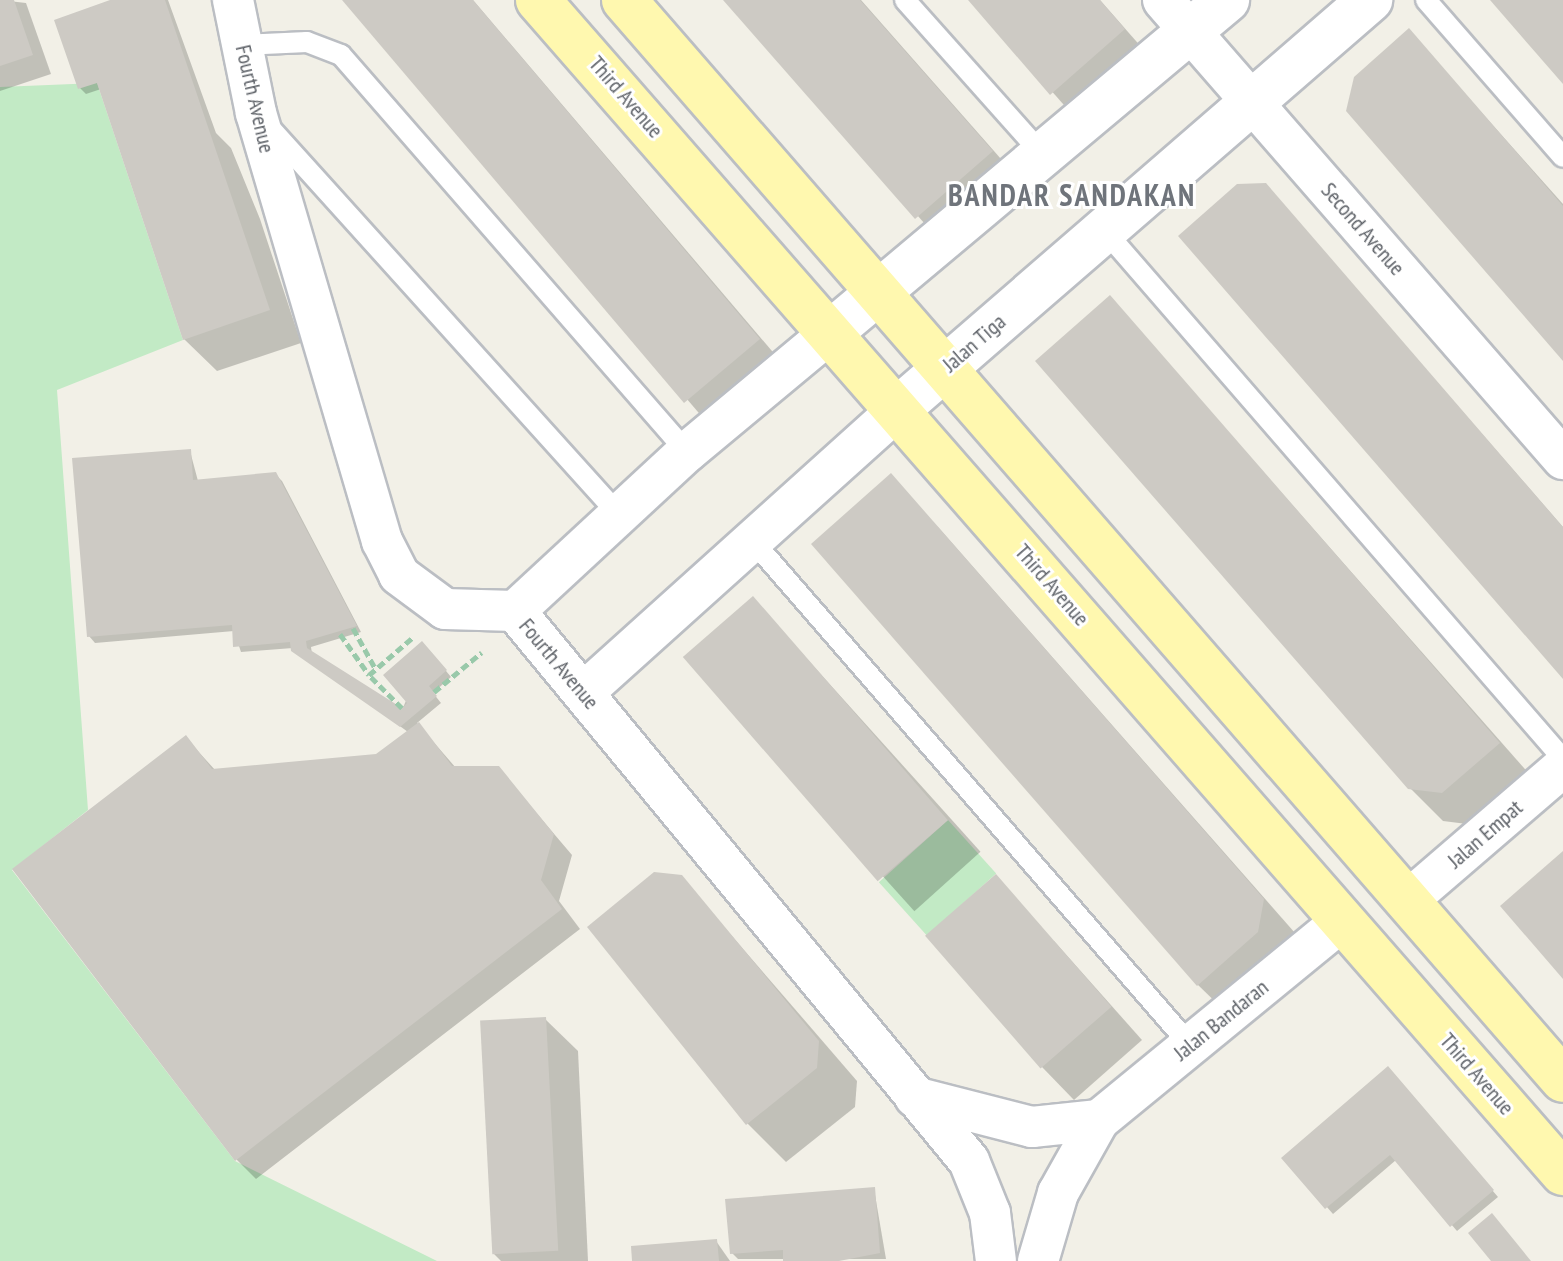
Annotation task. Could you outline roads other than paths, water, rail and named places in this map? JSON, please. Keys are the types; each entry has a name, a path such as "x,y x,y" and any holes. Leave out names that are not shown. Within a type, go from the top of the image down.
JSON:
{"main road":[{"name":"Third Avenue","path":"538,0 1563,1173"},
{"path":"624,0 1563,1080"}],"street":[{"name":"Fourth Avenue","path":"233,0 256,113 382,541 399,575 445,609 515,611 913,1096 982,1185 996,1261"},
{"path":"515,611 621,517 687,452 1043,155 1176,16 1227,0"},
{"name":"Jalan Tiga","path":"583,693 898,409 1370,0"},
{"name":"Second Avenue","path":"1176,16 1563,459"},
{"name":"Jalan Empat","path":"1407,901 1563,767"},
{"name":"Jalan Bandaran","path":"1099,1120 1343,920"},
{"path":"913,1096 1032,1127 1099,1120"},
{"path":"1038,1261 1058,1193 1099,1120"}],"lane":[{"path":"905,0 1043,155"},
{"path":"1426,0 1563,157"},
{"path":"242,45 307,42 341,55 687,452"},
{"path":"256,113 621,517"},
{"path":"1104,230 1563,759"},
{"path":"752,540 1190,1045"}],"district":[{"name":"BANDAR SANDAKAN","path":"1072,195"}]}
